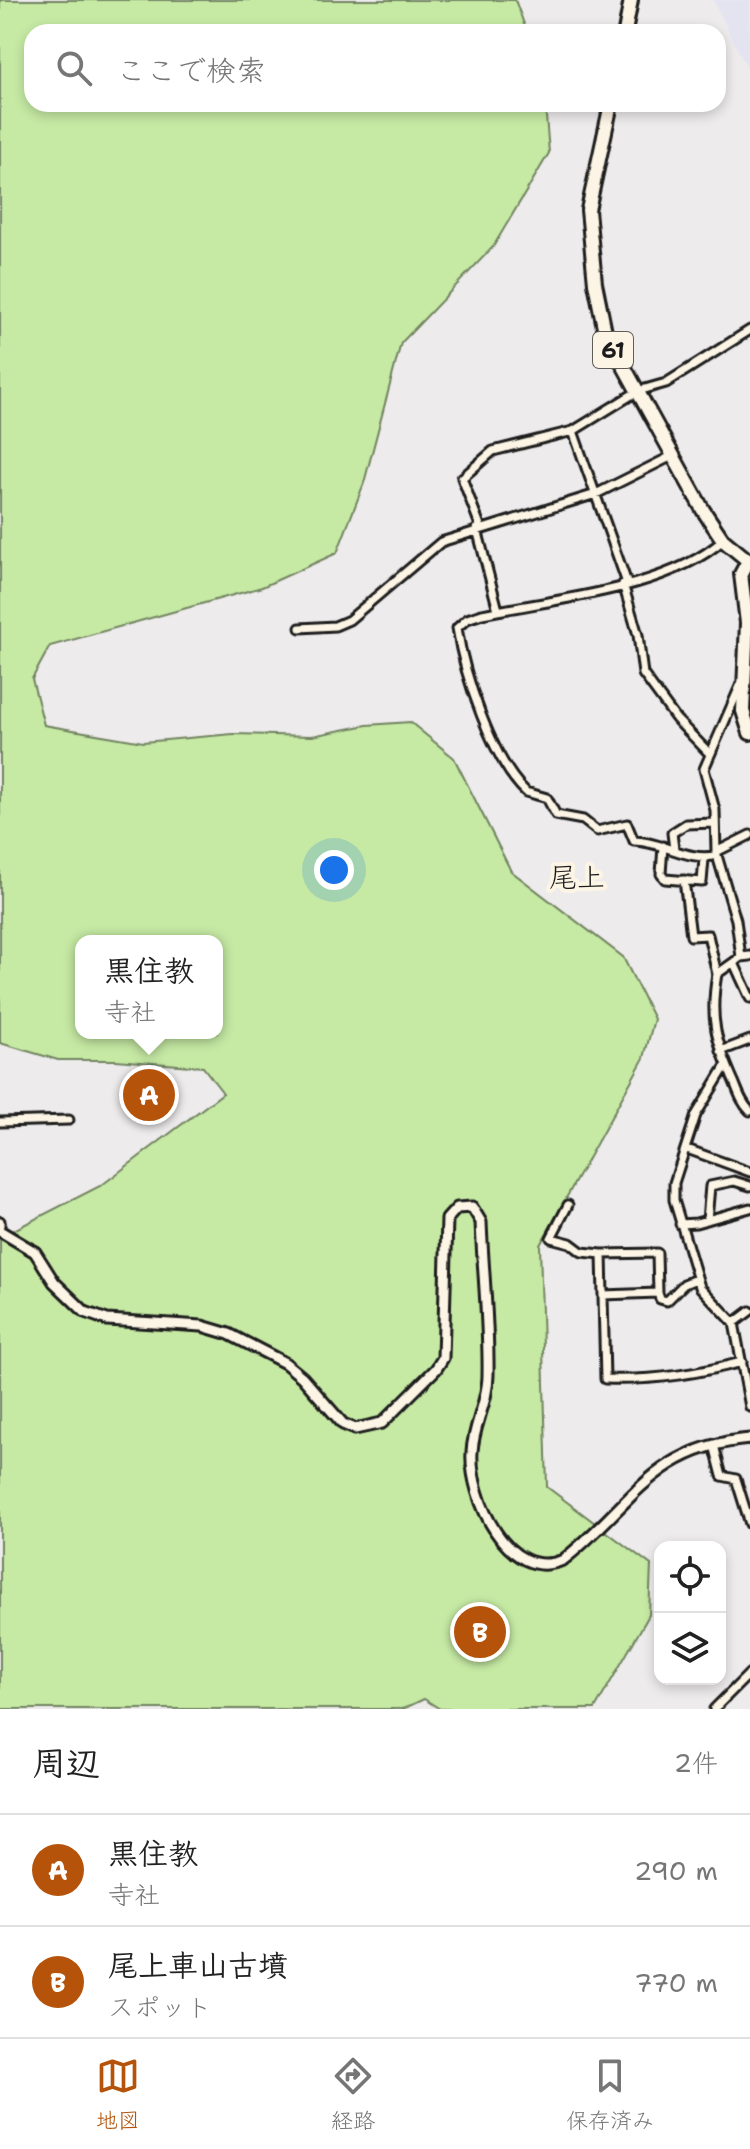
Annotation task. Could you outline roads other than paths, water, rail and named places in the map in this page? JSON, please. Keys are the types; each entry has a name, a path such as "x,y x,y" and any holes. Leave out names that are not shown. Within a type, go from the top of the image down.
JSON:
{"main road":[{"path":"626,24 631,0"},
{"name":"61","path":"609,112 590,195 588,222 605,332 672,456 723,540 749,562 741,574 747,623 743,711 750,733"}],"street":[{"path":"498,610 479,528 462,478 465,473 505,446 535,443 573,431 638,391 658,387 750,330"},
{"path":"573,431 625,583 638,635 643,674 676,719 710,754"},
{"path":"300,628 335,626 349,620 441,542 596,494 672,456"},
{"path":"723,540 693,561 625,583 471,617 457,628 472,690 489,733 521,787 526,792 547,798 561,817 583,820 600,832 627,824 634,841 704,859 750,835"},
{"path":"717,974 746,957 716,853 712,795 705,779 710,754 743,681"},
{"path":"674,849 672,833 686,824 715,823"},
{"path":"663,846 662,877 702,882 704,859"},
{"path":"684,880 691,936 708,935 717,974 712,1027 725,1067 750,1111"},
{"path":"734,963 750,998"},
{"path":"721,1051 750,1040"},
{"path":"725,1067 696,1115 674,1183 680,1224 696,1279 734,1323 750,1407"},
{"path":"0,1122 69,1120"},
{"path":"687,1149 750,1172"},
{"path":"707,1220 710,1186 721,1181 750,1186"},
{"path":"568,1205 551,1238 570,1243 582,1252 657,1253 658,1293 660,1299 667,1301 684,1284 696,1279"},
{"path":"0,1231 35,1252 54,1282 85,1312 107,1320 202,1326 229,1334 285,1363 302,1377 343,1424 355,1429 382,1423 436,1369 443,1358 447,1219 457,1208 472,1207 481,1222 488,1380 473,1437 472,1470 484,1509 496,1530 507,1547 529,1563 552,1565 563,1560 655,1473 714,1445 750,1439"},
{"path":"680,1224 750,1208"},
{"path":"602,1254 605,1379 633,1381 700,1373 742,1362"},
{"path":"603,1295 658,1293"},
{"path":"734,1323 750,1311"},
{"path":"714,1445 722,1476 736,1479 750,1524"},
{"path":"714,1709 750,1673"}],"place":[{"name":"黒住教","path":"149,1095"},
{"name":"尾上車山古墳","path":"480,1632"}],"district":[{"name":"尾上","path":"577,877"}]}
